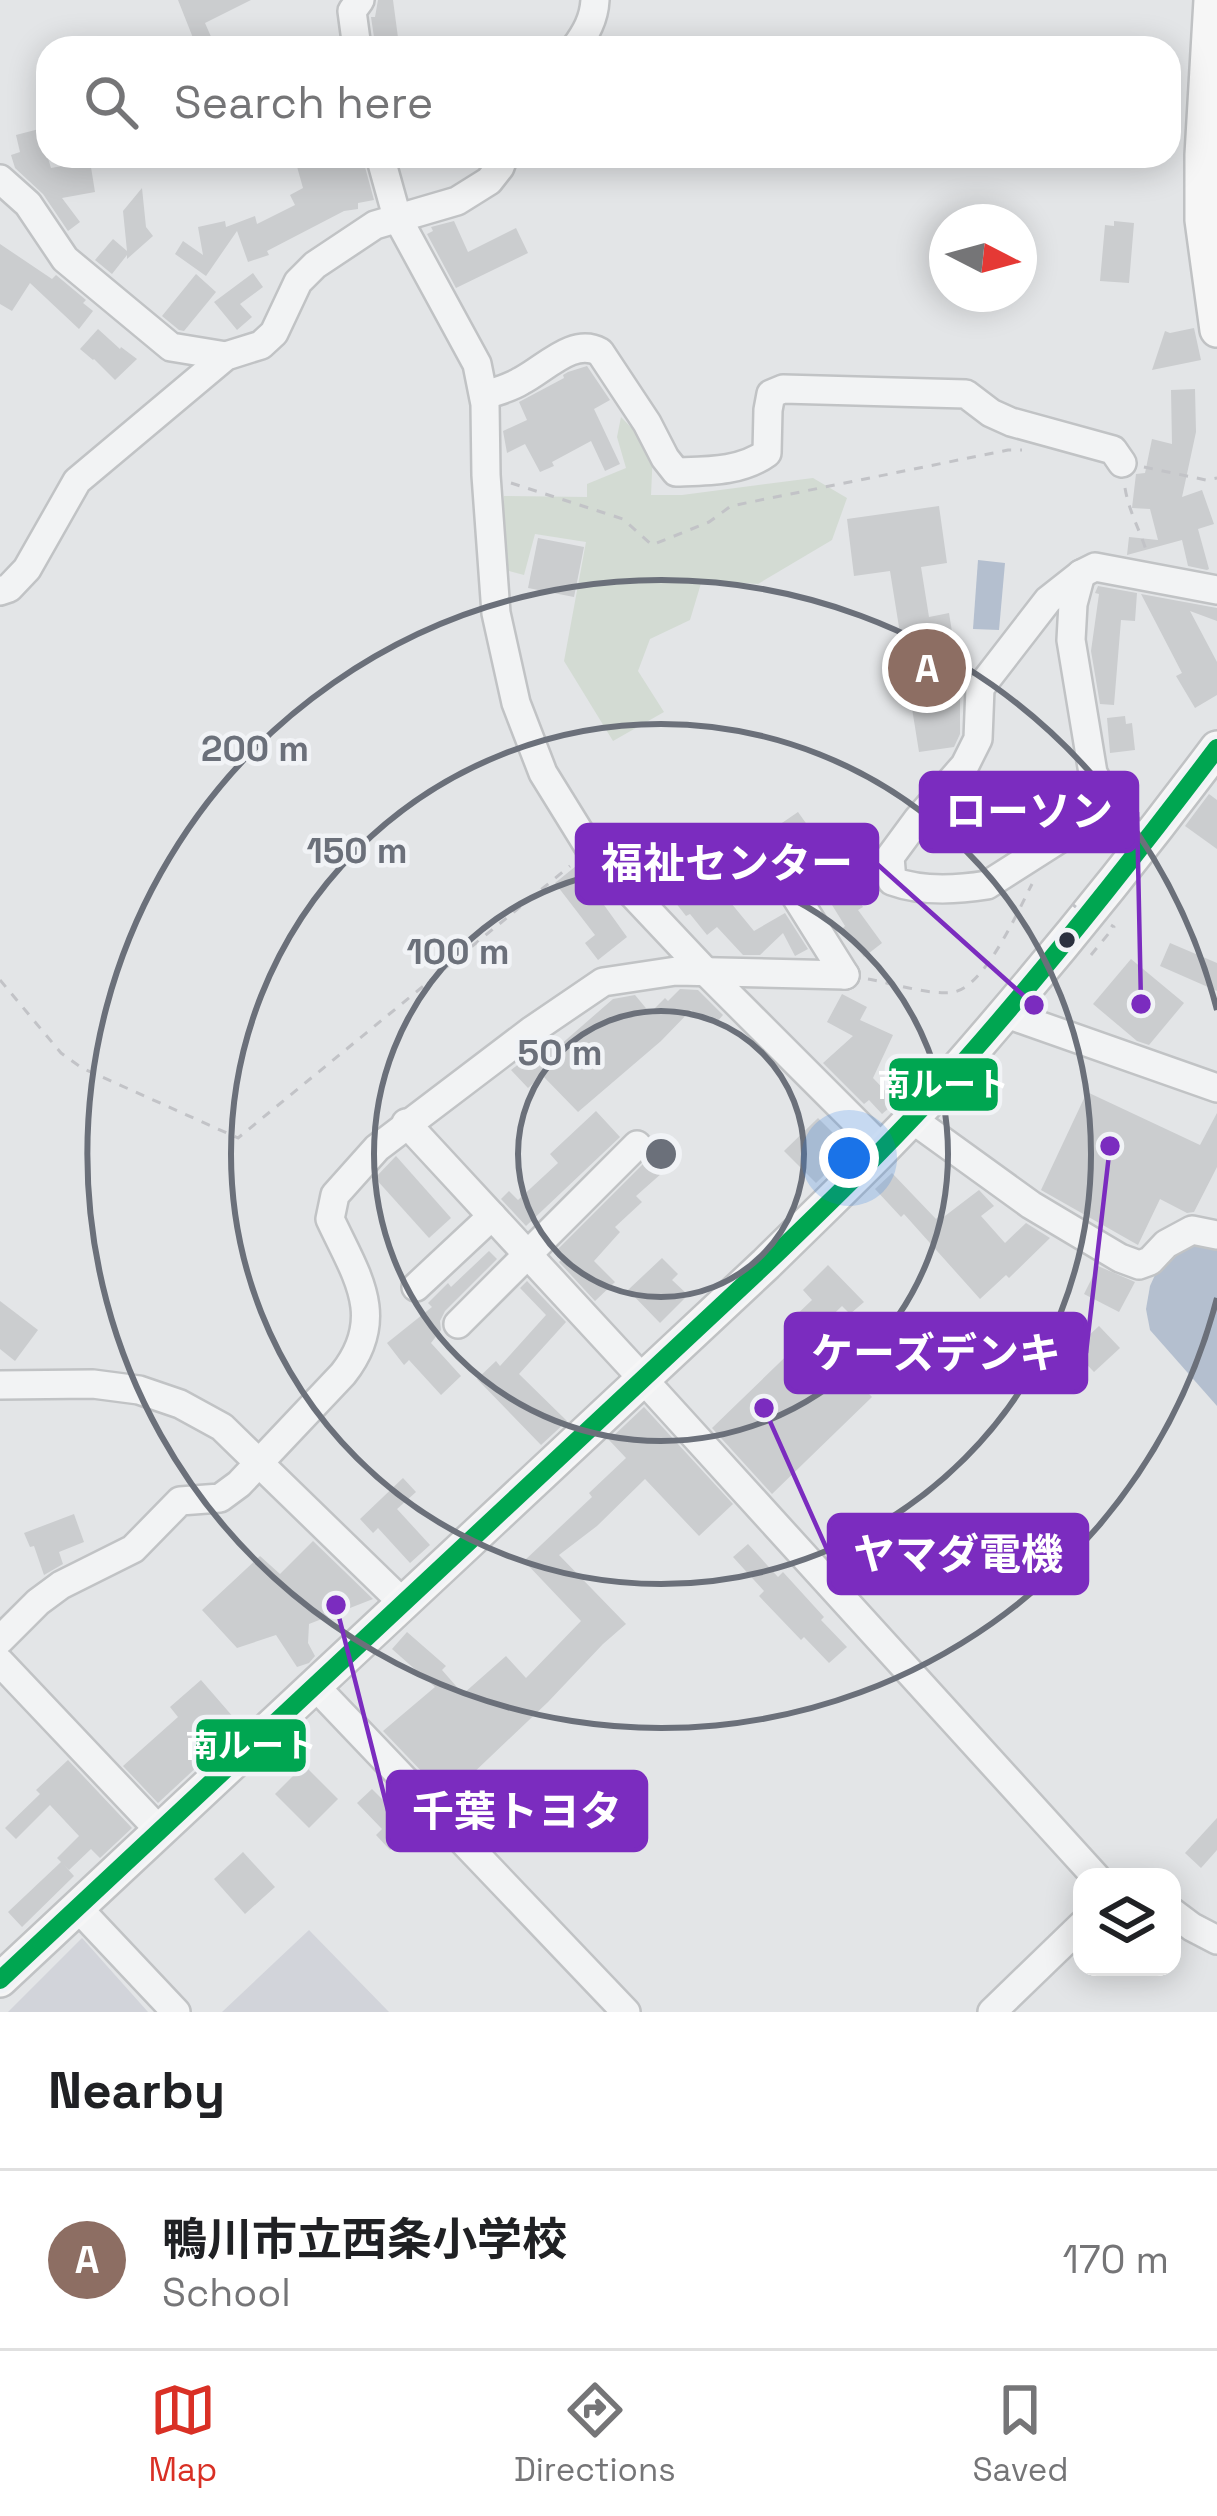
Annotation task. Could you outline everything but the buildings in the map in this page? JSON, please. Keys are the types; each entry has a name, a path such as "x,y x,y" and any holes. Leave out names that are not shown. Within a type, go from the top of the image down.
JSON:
{"main road":[{"path":"1211,0 1202,220 1217,330"},
{"path":"0,1980 883,1149 1004,1013 1217,748"}],"street":[{"path":"355,36 352,10 360,0"},
{"path":"583,36 595,12 595,0"},
{"path":"383,168 397,217 477,364 484,396 496,613 516,703 543,773 590,849 883,1149"},
{"path":"0,591 27,569 77,481 226,356 261,345 274,333 298,282 316,265 375,225 457,201 499,168"},
{"path":"0,179 28,204 65,260 171,346 226,356"},
{"path":"484,396 518,383 576,347 594,348 676,472 717,471 767,453 768,410 772,394 783,389 966,394 1011,422 1113,450 1122,463"},
{"path":"1111,806 987,885 910,888 892,881 890,857 965,764 978,739 980,688 1048,600 1095,567 1217,590"},
{"path":"1081,574 1071,640 1093,773 1142,847"},
{"path":"766,849 845,975"},
{"path":"0,1640 61,1585 134,1550 180,1501 220,1498 262,1463 358,1356 365,1336 360,1280 330,1219 330,1208 335,1195 377,1148 406,1124 603,982 676,970 845,975"},
{"path":"1004,1013 1217,1088"},
{"path":"912,1119 1031,1205 1120,1258 1139,1265 1192,1230 1217,1235"},
{"path":"406,1124 1088,1868"},
{"path":"458,1324 637,1145"},
{"path":"416,1287 492,1216"},
{"path":"0,1385 93,1384 139,1390 181,1404 223,1427 403,1604"},
{"path":"0,1662 160,1831"},
{"path":"315,1686 626,2012"},
{"path":"77,1907 176,2012"},
{"path":"1181,1919 1217,1940"},
{"path":"992,2012 1073,1934"}],"path":[{"path":"486,476 623,519 652,545 709,522 731,506 1024,450"},
{"path":"1146,575 1147,555 1132,519 1122,463 1217,478"},
{"path":"0,980 61,1053 82,1068 238,1138 590,849"},
{"path":"845,975 939,992 957,992 970,984 989,961 1036,876 1037,853"},
{"path":"1072,904 1100,926"},
{"path":"1091,955 1114,927"}],"shaded area":[{"path":"621,417 653,450 651,495 813,478 847,498 832,540 758,584 702,580 690,620 650,639 638,671 664,712 613,741 564,661 586,542 535,534 524,575 501,569 504,496 587,497 587,484 626,468 617,437"},
{"path":"309,1930 389,2012 222,2012"},
{"path":"82,1938 148,2012 8,2012"}],"water":[{"path":"978,560 1005,563 999,630 973,629"},
{"path":"1185,1244 1217,1244 1217,1406 1150,1330 1146,1309 1150,1286 1160,1264"}],"transit line":[{"name":"南ルート","path":"0,1980 872,1160 1044,968 1217,748"}],"place":[{"name":"鴨川市立西条小学校","path":"927,668"},
{"name":"ローソン","path":"1141,1004"},
{"name":"福祉センター","path":"1034,1005"},
{"name":"ケーズデンキ","path":"1110,1146"},
{"name":"ヤマダ電機","path":"764,1408"},
{"name":"千葉トヨタ","path":"336,1605"}]}
